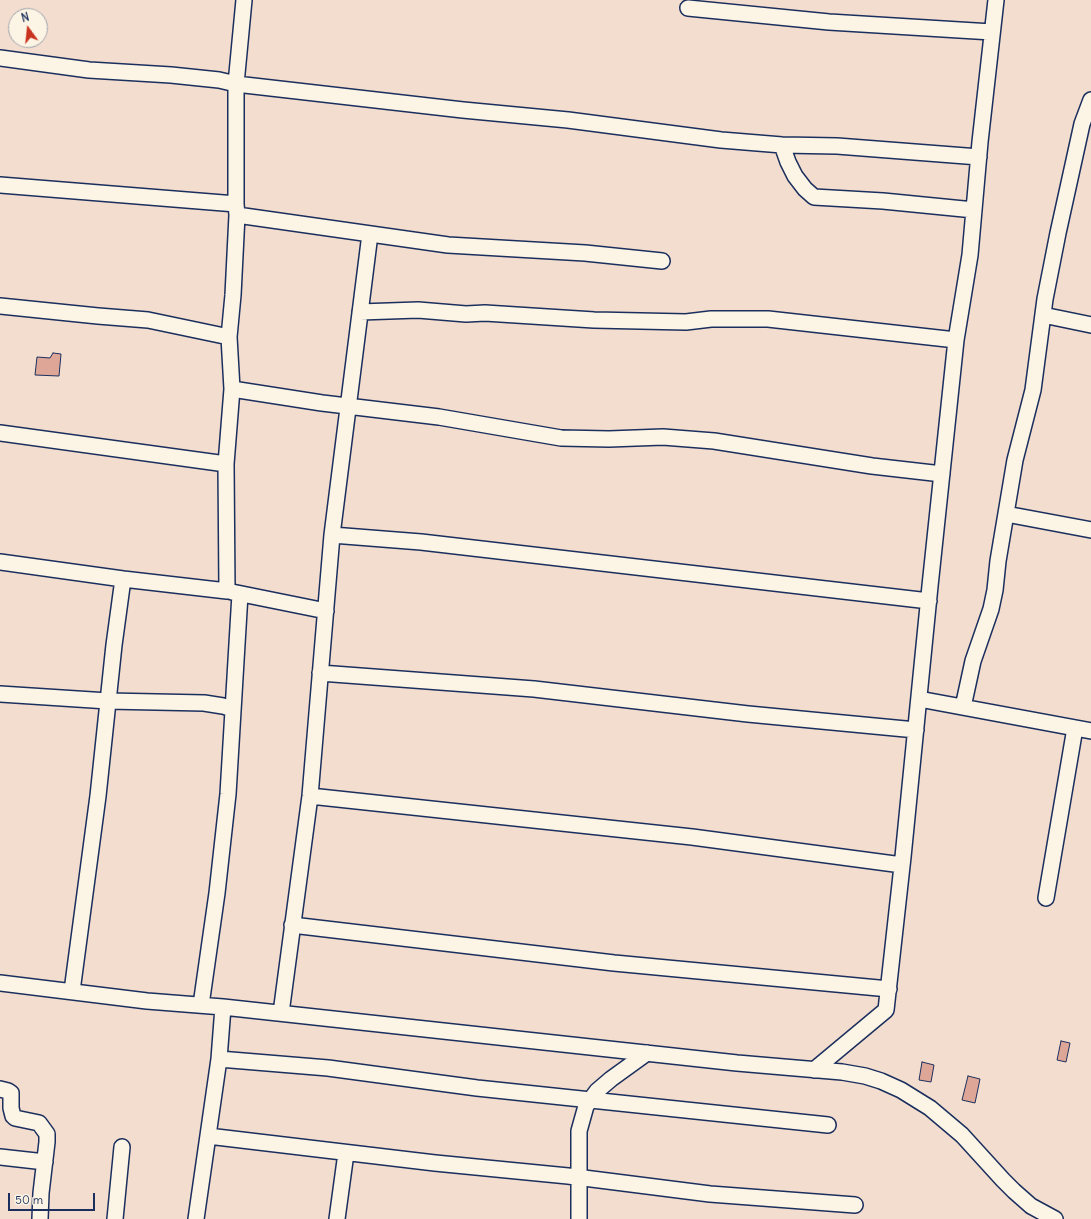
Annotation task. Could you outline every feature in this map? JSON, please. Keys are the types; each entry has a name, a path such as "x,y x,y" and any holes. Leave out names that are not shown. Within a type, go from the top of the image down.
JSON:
{"street":[{"path":"201,1005 217,893 226,809 232,709 239,631 234,592 226,464 232,389 229,337 233,295 237,209 236,84 244,0"},
{"path":"814,1070 886,1010 956,340 970,255 996,0"},
{"path":"688,8 829,22 992,32"},
{"path":"0,58 89,70 219,80 236,84 584,122 721,140 782,145 837,146 979,157"},
{"path":"962,707 973,661 991,609 1015,460 1033,390 1043,316 1058,233 1087,125 1091,100"},
{"path":"782,145 795,176 805,189 814,197 883,201 974,210"},
{"path":"0,185 48,188 237,209 370,234 448,245 585,253 662,261"},
{"path":"281,1013 310,796 332,535 370,234"},
{"path":"0,306 148,320 229,337"},
{"path":"360,312 418,310 466,314 485,313 594,320 679,322 711,319 768,320 956,340"},
{"path":"1043,316 1091,325"},
{"path":"232,389 439,417 561,438 608,439 663,437 714,441 872,466 942,474"},
{"path":"0,433 226,464"},
{"path":"1006,514 1091,530"},
{"path":"332,535 421,542 929,601"},
{"path":"0,562 123,579 234,592 326,611"},
{"path":"72,991 98,796 114,645 123,579"},
{"path":"320,673 534,689 748,714 916,730"},
{"path":"0,694 108,701 204,704 223,706 232,709"},
{"path":"919,699 1091,731"},
{"path":"1046,898 1075,728"},
{"path":"310,796 692,837 902,865"},
{"path":"292,925 614,963 889,989"},
{"path":"0,983 147,1001 223,1007 647,1053 842,1072 881,1081 919,1100 962,1135 1003,1180 1025,1201 1031,1206 1055,1219"},
{"path":"196,1219 219,1059 223,1007"},
{"path":"579,1219 580,1131 586,1106 597,1091 647,1053"},
{"path":"219,1059 328,1068 477,1088 828,1125"},
{"path":"0,1089 8,1090 11,1093 11,1108 15,1118 39,1123 47,1134 40,1219"},
{"path":"208,1136 435,1164 580,1178 710,1194 855,1205"},
{"path":"115,1219 122,1147"},
{"path":"336,1219 346,1153"},
{"path":"0,1157 45,1162"}],"building":[{"path":"53,353 61,354 59,376 35,375 37,357 50,358"},
{"path":"1061,1041 1070,1043 1066,1062 1057,1060"},
{"path":"922,1062 934,1065 931,1082 919,1080"},
{"path":"968,1076 980,1079 975,1103 962,1100"}]}
